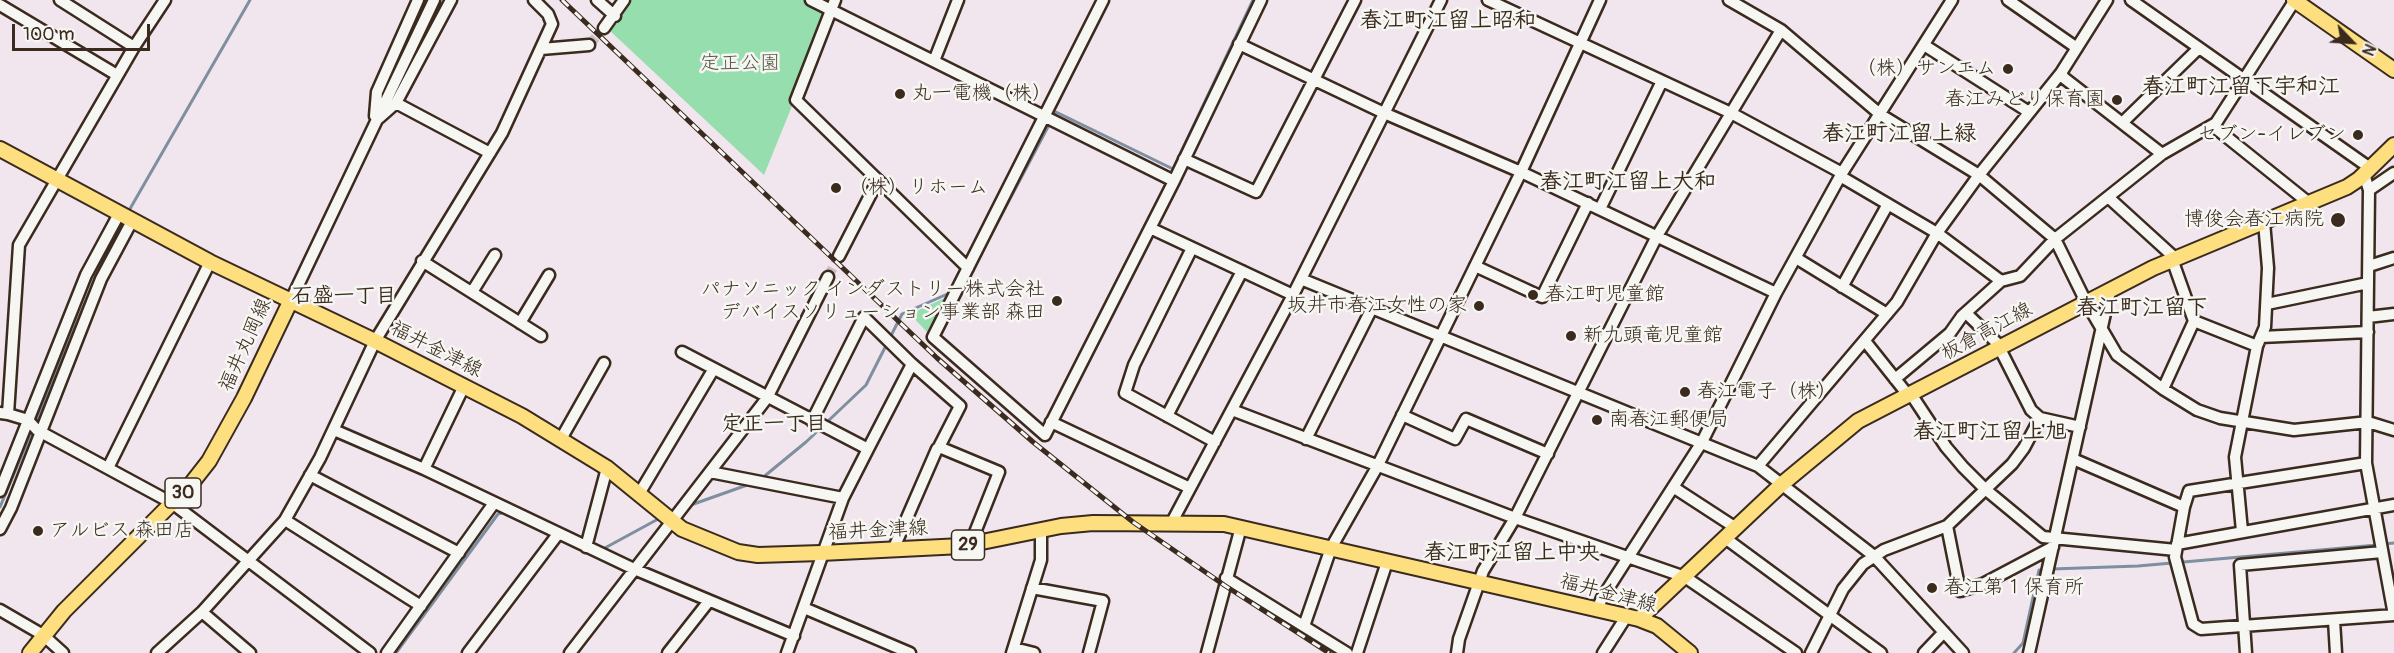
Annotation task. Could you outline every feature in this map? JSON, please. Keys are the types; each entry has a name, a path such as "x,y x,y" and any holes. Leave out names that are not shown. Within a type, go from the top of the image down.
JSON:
{"main road":[{"path":"2295,0 2394,70"},
{"name":"板倉高江線","path":"1633,618 1685,577 1782,484 1858,421 2174,258 2347,187 2394,145"},
{"name":"福井丸岡線","path":"0,149 210,262 291,300 226,432 209,460 172,503 114,559 43,635 30,653"},
{"name":"福井金津線","path":"291,300 464,386 561,439 607,468 673,522 696,536 738,552 758,555 893,550 970,545 1041,530 1093,523 1210,522 1241,527 1633,618 1657,626 1690,653"}],"street":[{"path":"60,0 134,47"},
{"path":"165,0 117,75 19,245 4,414 34,426 172,503 370,653"},
{"path":"374,122 377,92 418,0"},
{"path":"291,300 434,0"},
{"path":"374,122 396,103 451,0"},
{"path":"157,653 202,612 249,563 285,520 334,430 375,341 490,153 541,49 551,20 534,0"},
{"path":"597,0 615,15"},
{"path":"604,28 624,0"},
{"path":"811,0 833,5 934,61 1174,181"},
{"path":"934,61 958,0"},
{"path":"1103,0 933,337 1045,435 1174,181 1261,0"},
{"path":"1184,159 1256,192 1355,0"},
{"path":"1172,522 1293,295 1440,0"},
{"path":"1488,0 1731,113 1937,232 2001,281"},
{"path":"1304,626 1331,548 1377,467 1521,172 1600,0"},
{"path":"1729,0 1781,30 1881,115 1979,175 2055,239 2086,302 2117,355 2163,388 2210,416 2294,430 2368,422 2394,430"},
{"path":"1597,610 1628,556 1702,442 1776,293 1841,175 1952,0"},
{"path":"2008,0 2078,48"},
{"path":"1758,466 1897,302 1937,232 1979,175 2061,73 2107,0"},
{"path":"2131,0 2367,171 2369,190 2366,463 2394,615 2201,629 2193,624 2175,557 2189,491 2366,463"},
{"path":"1895,379 1950,333 1966,313 2001,281 2020,276 2055,239 2162,154 2213,126 2295,0"},
{"path":"1,3 117,75"},
{"path":"833,5 796,100 968,268"},
{"path":"1457,653 1459,639 1478,582 1515,518 1657,236 1781,30"},
{"path":"1239,44 1384,113 1588,203 1776,293"},
{"path":"541,49 588,45"},
{"path":"1924,45 2029,112"},
{"path":"2122,123 2199,48"},
{"path":"2061,73 2162,154"},
{"path":"1600,209 1662,81"},
{"path":"396,103 490,153"},
{"path":"2213,126 2309,203"},
{"path":"2369,190 2394,173"},
{"path":"839,256 878,180"},
{"path":"2108,197 2174,258 2194,321 2163,388"},
{"path":"1475,266 1542,297 1588,203"},
{"path":"1842,287 1888,204"},
{"path":"0,529 86,275 118,213"},
{"path":"0,491 34,426 102,279 132,221"},
{"path":"2242,531 2235,457 2240,421 2259,342 2265,327 2267,304 2264,222"},
{"path":"1149,228 1293,295"},
{"path":"1192,248 1134,365 1125,393 1215,442"},
{"path":"472,292 495,255"},
{"path":"1796,258 1887,314"},
{"path":"2368,266 2394,258"},
{"path":"422,261 541,336"},
{"path":"108,468 210,262"},
{"path":"1167,416 1242,271"},
{"path":"520,323 549,275"},
{"path":"570,653 767,398 828,277"},
{"path":"1301,279 1758,466 1874,556 1964,653"},
{"path":"2267,304 2368,283"},
{"path":"2029,653 2110,291"},
{"path":"1306,439 1372,308"},
{"path":"1966,313 1999,348 2031,410 2040,418 2080,427"},
{"path":"2368,317 2394,314"},
{"path":"812,421 864,317 912,364 960,406 939,447 999,472 970,545"},
{"path":"2194,321 2259,342 2368,332"},
{"path":"1865,341 1909,394 1946,447 1985,489 2043,537 2054,543 2176,547 2242,531 2394,505"},
{"path":"682,352 712,370 868,449"},
{"path":"561,439 604,363"},
{"path":"787,653 821,553 843,498 912,364"},
{"path":"639,494 712,370"},
{"path":"424,469 464,386"},
{"path":"1232,410 1515,518 1685,577 1796,653"},
{"path":"1402,415 1455,439 1466,419 1548,454"},
{"path":"1811,653 1852,576 1874,556 1947,526 2012,464 2024,448 2040,418"},
{"path":"1051,422 1190,488"},
{"path":"334,430 424,469 634,569 794,636"},
{"path":"893,550 938,449"},
{"path":"2073,459 2184,507"},
{"path":"586,547 607,468"},
{"path":"710,472 843,498"},
{"path":"310,475 459,553"},
{"path":"1673,487 1736,528"},
{"path":"387,653 494,503"},
{"path":"285,520 421,606"},
{"path":"1947,526 1960,591 1983,584 2054,543"},
{"path":"1207,653 1241,527"},
{"path":"1034,653 1013,650 1041,560 1041,530"},
{"path":"468,653 558,534"},
{"path":"1725,538 1829,617 1881,653"},
{"path":"2246,653 2240,565 2382,552"},
{"path":"1357,653 1387,562"},
{"path":"1226,578 1347,653"},
{"path":"1032,588 1103,601 1089,653"},
{"path":"669,653 709,601"},
{"path":"804,608 910,653"},
{"path":"0,610 43,635 63,653"},
{"path":"202,612 235,649 250,653"},
{"path":"1603,653 1633,618"},
{"path":"2334,620 2336,653"},
{"path":"1924,653 1944,632"}],"green space":[{"name":"定正公園","path":"632,0 811,0 831,10 764,175 608,29"},
{"path":"947,297 927,332 910,314"}],"waterway":[{"path":"127,214 250,0"},
{"path":"1053,117 1056,112 1173,169 1253,0"},
{"path":"964,286 1050,123"},
{"path":"35,423 109,245 124,220"},
{"path":"761,479 806,442 866,385 902,314 952,292"},
{"path":"0,507 33,429"},
{"path":"688,506 750,484"},
{"path":"396,653 498,514 505,512"},
{"path":"603,549 660,518"},
{"path":"2384,544 2394,543"},
{"path":"2052,569 2138,566 2377,545"},
{"path":"2014,653 2023,643 2039,570 2045,570"}],"tunnel":[{"path":"589,45 604,28"},
{"path":"828,277 839,256"}],"railway":[{"path":"562,0 937,358 1033,442 1133,522 1224,585 1329,653"}],"place":[{"name":"（株）サンエム","path":"2008,69"},
{"name":"丸一電機（株）","path":"900,94"},
{"name":"春江みどり保育園","path":"2117,100"},
{"name":"セブン-イレブン","path":"2358,135"},
{"name":"（株）リホーム","path":"836,188"},
{"name":"博俊会春江病院","path":"2338,220"},
{"name":"春江町児童館","path":"1533,295"},
{"name":"パナソニック インダストリー株式会社 デバイスソリューション事業部 森田","path":"1057,301"},
{"name":"坂井市春江女性の家","path":"1479,306"},
{"name":"新九頭竜児童館","path":"1571,336"},
{"name":"春江電子（株）","path":"1685,392"},
{"name":"南春江郵便局","path":"1597,420"},
{"name":"アルビス 森田店","path":"38,531"},
{"name":"春江第１保育所","path":"1932,588"}],"district":[{"name":"春江町江留上昭和","path":"1448,21"},
{"name":"春江町江留下宇和江","path":"2241,87"},
{"name":"春江町江留上緑","path":"1899,134"},
{"name":"春江町江留上大和","path":"1628,182"},
{"name":"石盛一丁目","path":"344,297"},
{"name":"春江町江留下","path":"2142,308"},
{"name":"定正一丁目","path":"774,425"},
{"name":"春江町江留上旭","path":"1990,432"},
{"name":"春江町江留上中央","path":"1512,553"}]}
